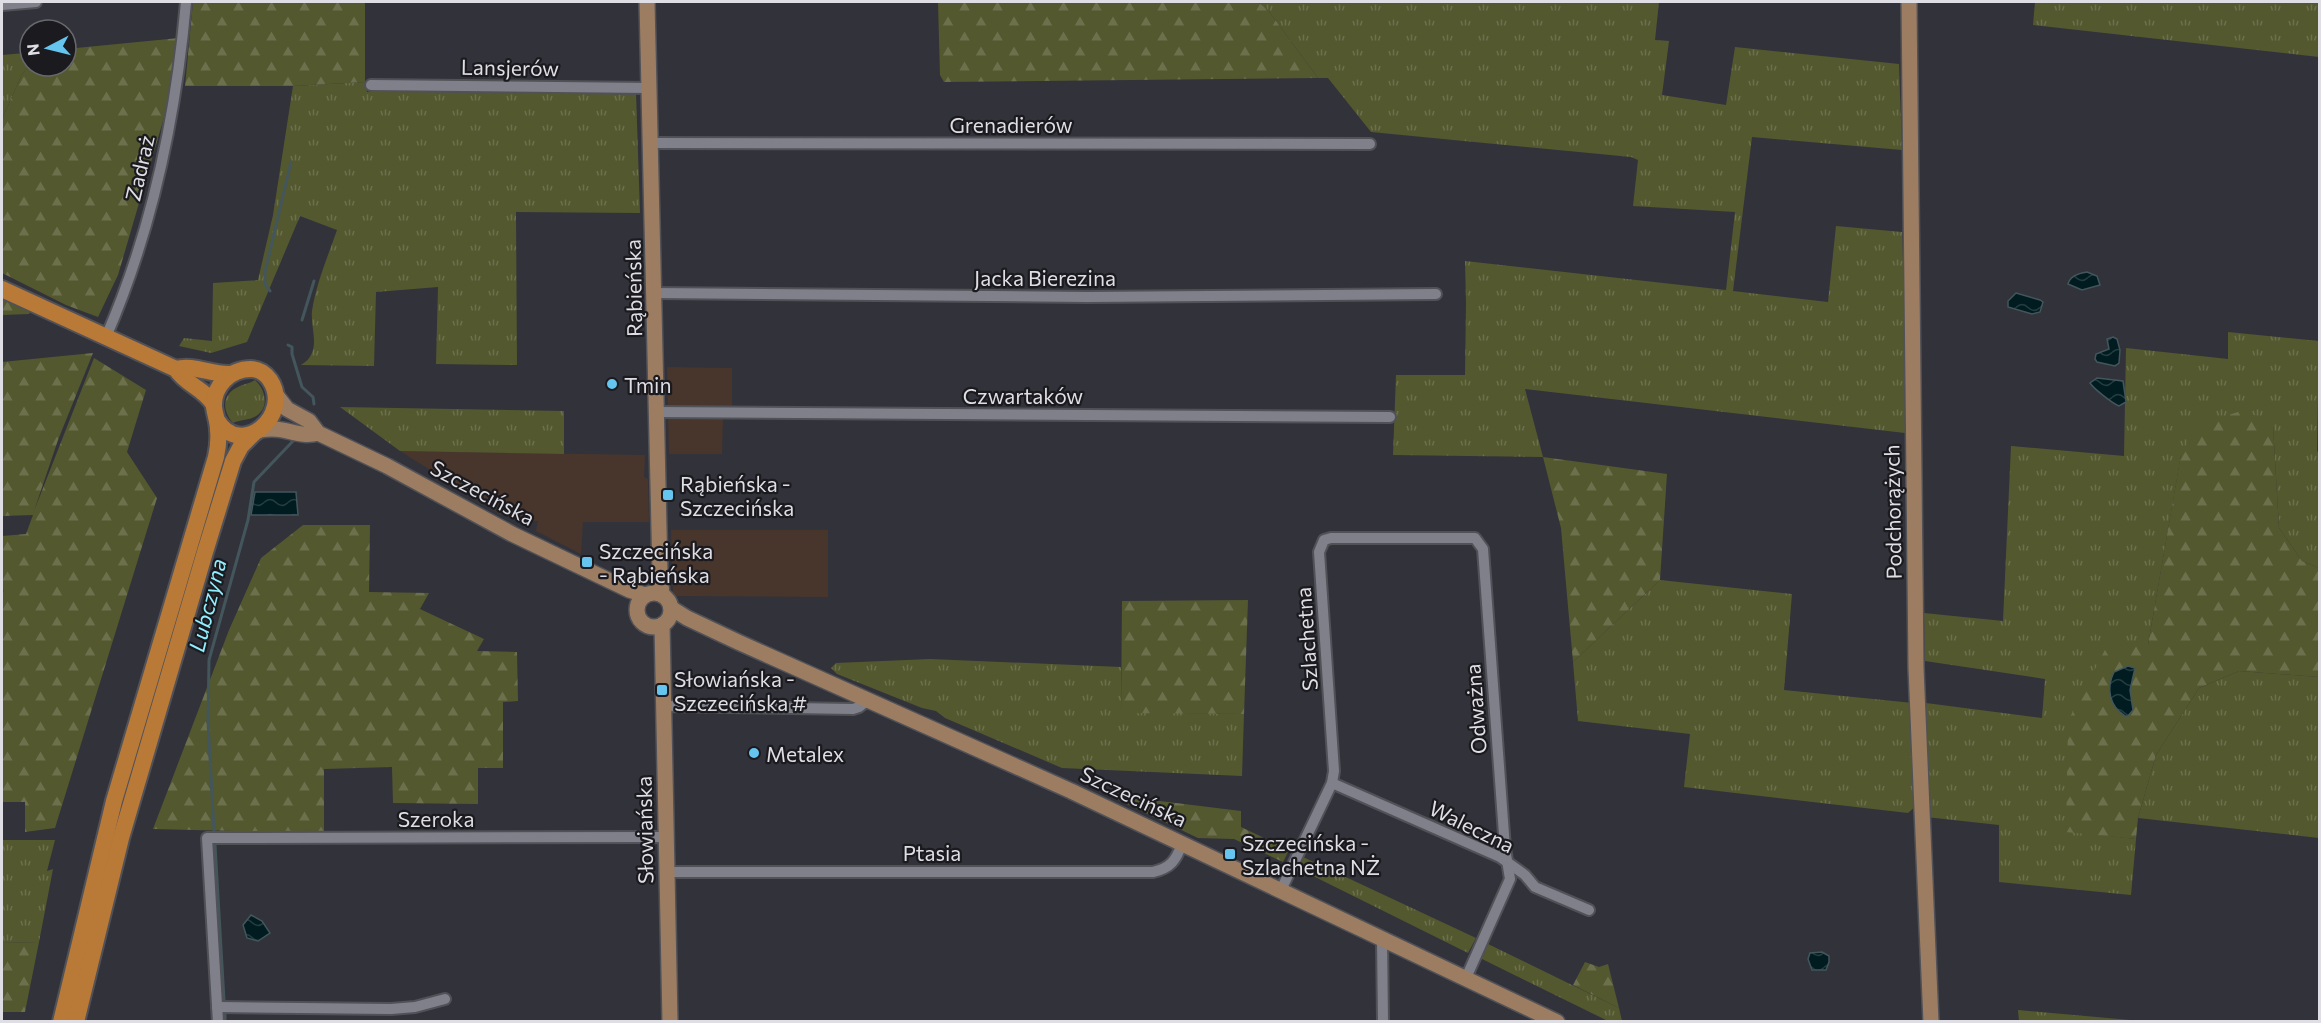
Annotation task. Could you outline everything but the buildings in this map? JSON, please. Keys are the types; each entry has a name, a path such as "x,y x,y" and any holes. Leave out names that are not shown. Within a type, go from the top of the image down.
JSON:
{"main road":[{"path":"2,289 176,369 184,381 207,394 226,432 232,434 257,431"},
{"path":"76,1022 121,838 236,453 274,410 276,395 271,382 258,370 243,370 230,374 209,373 190,366 176,369"},
{"path":"61,1022 114,801 216,457 218,438 216,412 220,386 230,374"}],"street":[{"path":"2,5 36,2"},
{"name":"Zadraż","path":"106,337 129,279 152,202 172,109 186,2"},
{"name":"Rąbieńska","path":"647,2 660,573 657,611"},
{"name":"Podchorążych","path":"1909,2 1916,668 1931,1022"},
{"name":"Lansjerów","path":"371,84 650,88"},
{"name":"Grenadierów","path":"651,142 1370,144"},
{"name":"Jacka Bierezina","path":"654,293 1075,297 1436,294"},
{"name":"Szczecińska","path":"276,395 287,409 309,420 318,433 387,466 512,534 629,590 657,611 687,618 1071,791 1557,1022"},
{"name":"Czwartaków","path":"656,412 1390,417"},
{"name":"Szczecińska","path":"257,431 280,428 304,435 318,433"},
{"name":"Szlachetna","path":"1281,890 1332,783 1334,765 1319,552 1324,540 1466,537 1475,538 1483,549"},
{"name":"Odważna","path":"1483,549 1505,848 1509,866"},
{"name":"Słowiańska","path":"657,611 662,706 670,1022"},
{"path":"662,706 853,709 859,708 868,700"},
{"name":"Waleczna","path":"1332,783 1500,857 1525,876 1535,887 1589,910"},
{"name":"Szeroka","path":"217,1006 207,838 665,837"},
{"name":"Ptasia","path":"666,872 1153,872 1165,869 1176,860 1182,844"},
{"path":"1466,978 1508,885 1509,866"},
{"path":"1382,938 1383,1022"},
{"path":"218,1022 217,1006 391,1009 415,1008 445,999"}],"shaded area":[{"path":"667,367 732,368 732,409 668,408"},
{"path":"723,417 722,454 669,454 668,418"},
{"path":"400,451 645,455 644,477 648,479 649,522 583,522 581,554 536,531 538,521 500,514"},
{"path":"671,530 828,530 828,597 673,596"}],"green space":[{"path":"193,2 365,2 365,82 293,86 185,86"},
{"path":"938,2 1258,2 1268,10 1318,78 944,82 940,75"},
{"path":"1258,2 1659,2 1655,40 1669,41 1662,95 1726,105 1735,47 1899,64 1902,150 1752,137 1733,291 1828,302 1836,226 1902,232 1905,433 1525,389 1543,457 1393,455 1396,375 1465,375 1465,261 1726,290 1735,212 1633,206 1638,160 1631,157 1371,132 1328,78 1318,78 1268,10"},
{"path":"2035,2 2319,2 2319,57 2033,25"},
{"path":"179,38 170,97 118,275 98,317 66,305 2,273 2,119 20,78 78,78 78,48"},
{"path":"18,54 18,78 20,78 2,119 2,55"},
{"path":"365,82 367,92 515,90 636,93 640,213 516,212 517,365 436,364 438,287 376,292 374,366 301,365 308,360 314,347 312,311 337,230 300,216 247,342 211,353 179,346 184,338 212,341 213,283 258,280 273,215 293,86"},
{"path":"2,295 31,310 29,314 2,315"},
{"path":"2228,332 2319,341 2317,450 2320,459 2319,568 2302,561 2279,528 2273,425 2181,455 2148,645 2066,831 2136,839 2131,895 1999,882 1999,825 1926,817 1926,703 2042,718 2045,679 1925,661 1924,613 2003,621 2011,446 2124,456 2126,348 2228,359"},
{"path":"93,353 58,440 34,511 94,358 146,390 127,452 157,498 55,828 25,832 25,802 2,802 2,597 4,589 2,594 2,536 26,534 33,515 2,516 2,362"},
{"path":"255,380 264,395 262,411 252,418 233,423 227,414 225,404 228,395 238,387"},
{"path":"340,407 564,411 564,454 400,451"},
{"path":"2244,410 2273,425 2279,528 2302,561 2319,568 2319,677 2239,671 2199,688 2156,755 2138,818 2136,839 2066,832 2068,721 2107,646 2148,645 2181,454 2198,425"},
{"path":"1543,457 1667,474 1660,580 1573,662 1561,528"},
{"path":"303,525 370,525 369,592 429,593 420,609 484,639 477,651 517,652 518,701 503,702 503,768 478,768 478,804 393,803 392,767 324,769 324,833 153,829 229,630 261,558"},
{"path":"1660,580 1792,594 1784,690 1913,703 1917,805 1908,813 1684,787 1690,734 1578,721 1573,662"},
{"path":"1248,600 1244,714 1121,713 1122,601"},
{"path":"930,659 1121,667 1121,712 1244,714 1242,776 1062,768 945,718 936,711 922,708 837,674 831,668 836,663"},
{"path":"2239,671 2319,677 2319,838 2138,818 2156,755 2199,688"},
{"path":"1112,797 1241,811 1241,827 1289,850 1283,862 1234,839 1198,838"},
{"path":"2,840 55,840 47,871 53,869 39,942 2,943"},
{"path":"1303,857 1476,938 1468,953 1297,868"},
{"path":"39,942 25,1012 2,1012 2,943"},
{"path":"1488,944 1619,1008 1622,1021 1608,1021 1480,958"},
{"path":"1585,962 1599,967 1608,964 1619,1008 1573,985"},
{"path":"2018,1010 2130,1020 2130,1021 2019,1021"}],"water":[{"path":"2087,272 2097,276 2100,285 2082,290 2068,284 2073,277"},
{"path":"2016,293 2043,302 2040,312 2032,314 2008,307 2008,301"},
{"path":"2113,337 2117,339 2120,350 2119,363 2115,366 2097,362 2096,354 2109,349 2107,339"},
{"path":"2097,378 2123,381 2126,402 2119,406 2099,392 2090,383"},
{"path":"255,492 296,492 298,515 251,515"},
{"path":"2128,666 2135,668 2130,690 2133,710 2125,716 2112,702 2110,684 2114,672"},
{"path":"251,915 262,921 270,933 258,941 247,938 243,925"},
{"path":"1822,952 1829,956 1826,970 1812,970 1808,959 1810,953"}],"waterway":[{"name":"Lubczyna","path":"270,291 265,284 265,272 291,162"},
{"path":"302,320 314,281"},
{"name":"Lubczyna","path":"288,345 292,347 302,387 313,397 314,404"},
{"name":"Lubczyna","path":"214,830 208,721 209,660 248,520 254,482 293,441"},
{"name":"Lubczyna","path":"215,845 224,1000"},
{"name":"Lubczyna","path":"225,1015 225,1022"}],"place":[{"name":"Tmin","path":"612,384"},
{"name":"Rąbieńska - Szczecińska","path":"668,495"},
{"name":"Szczecińska - Rąbieńska","path":"587,562"},
{"name":"Słowiańska - Szczecińska #","path":"662,690"},
{"name":"Metalex","path":"754,753"},
{"name":"Szczecińska - Szlachetna NŻ","path":"1230,854"}]}
